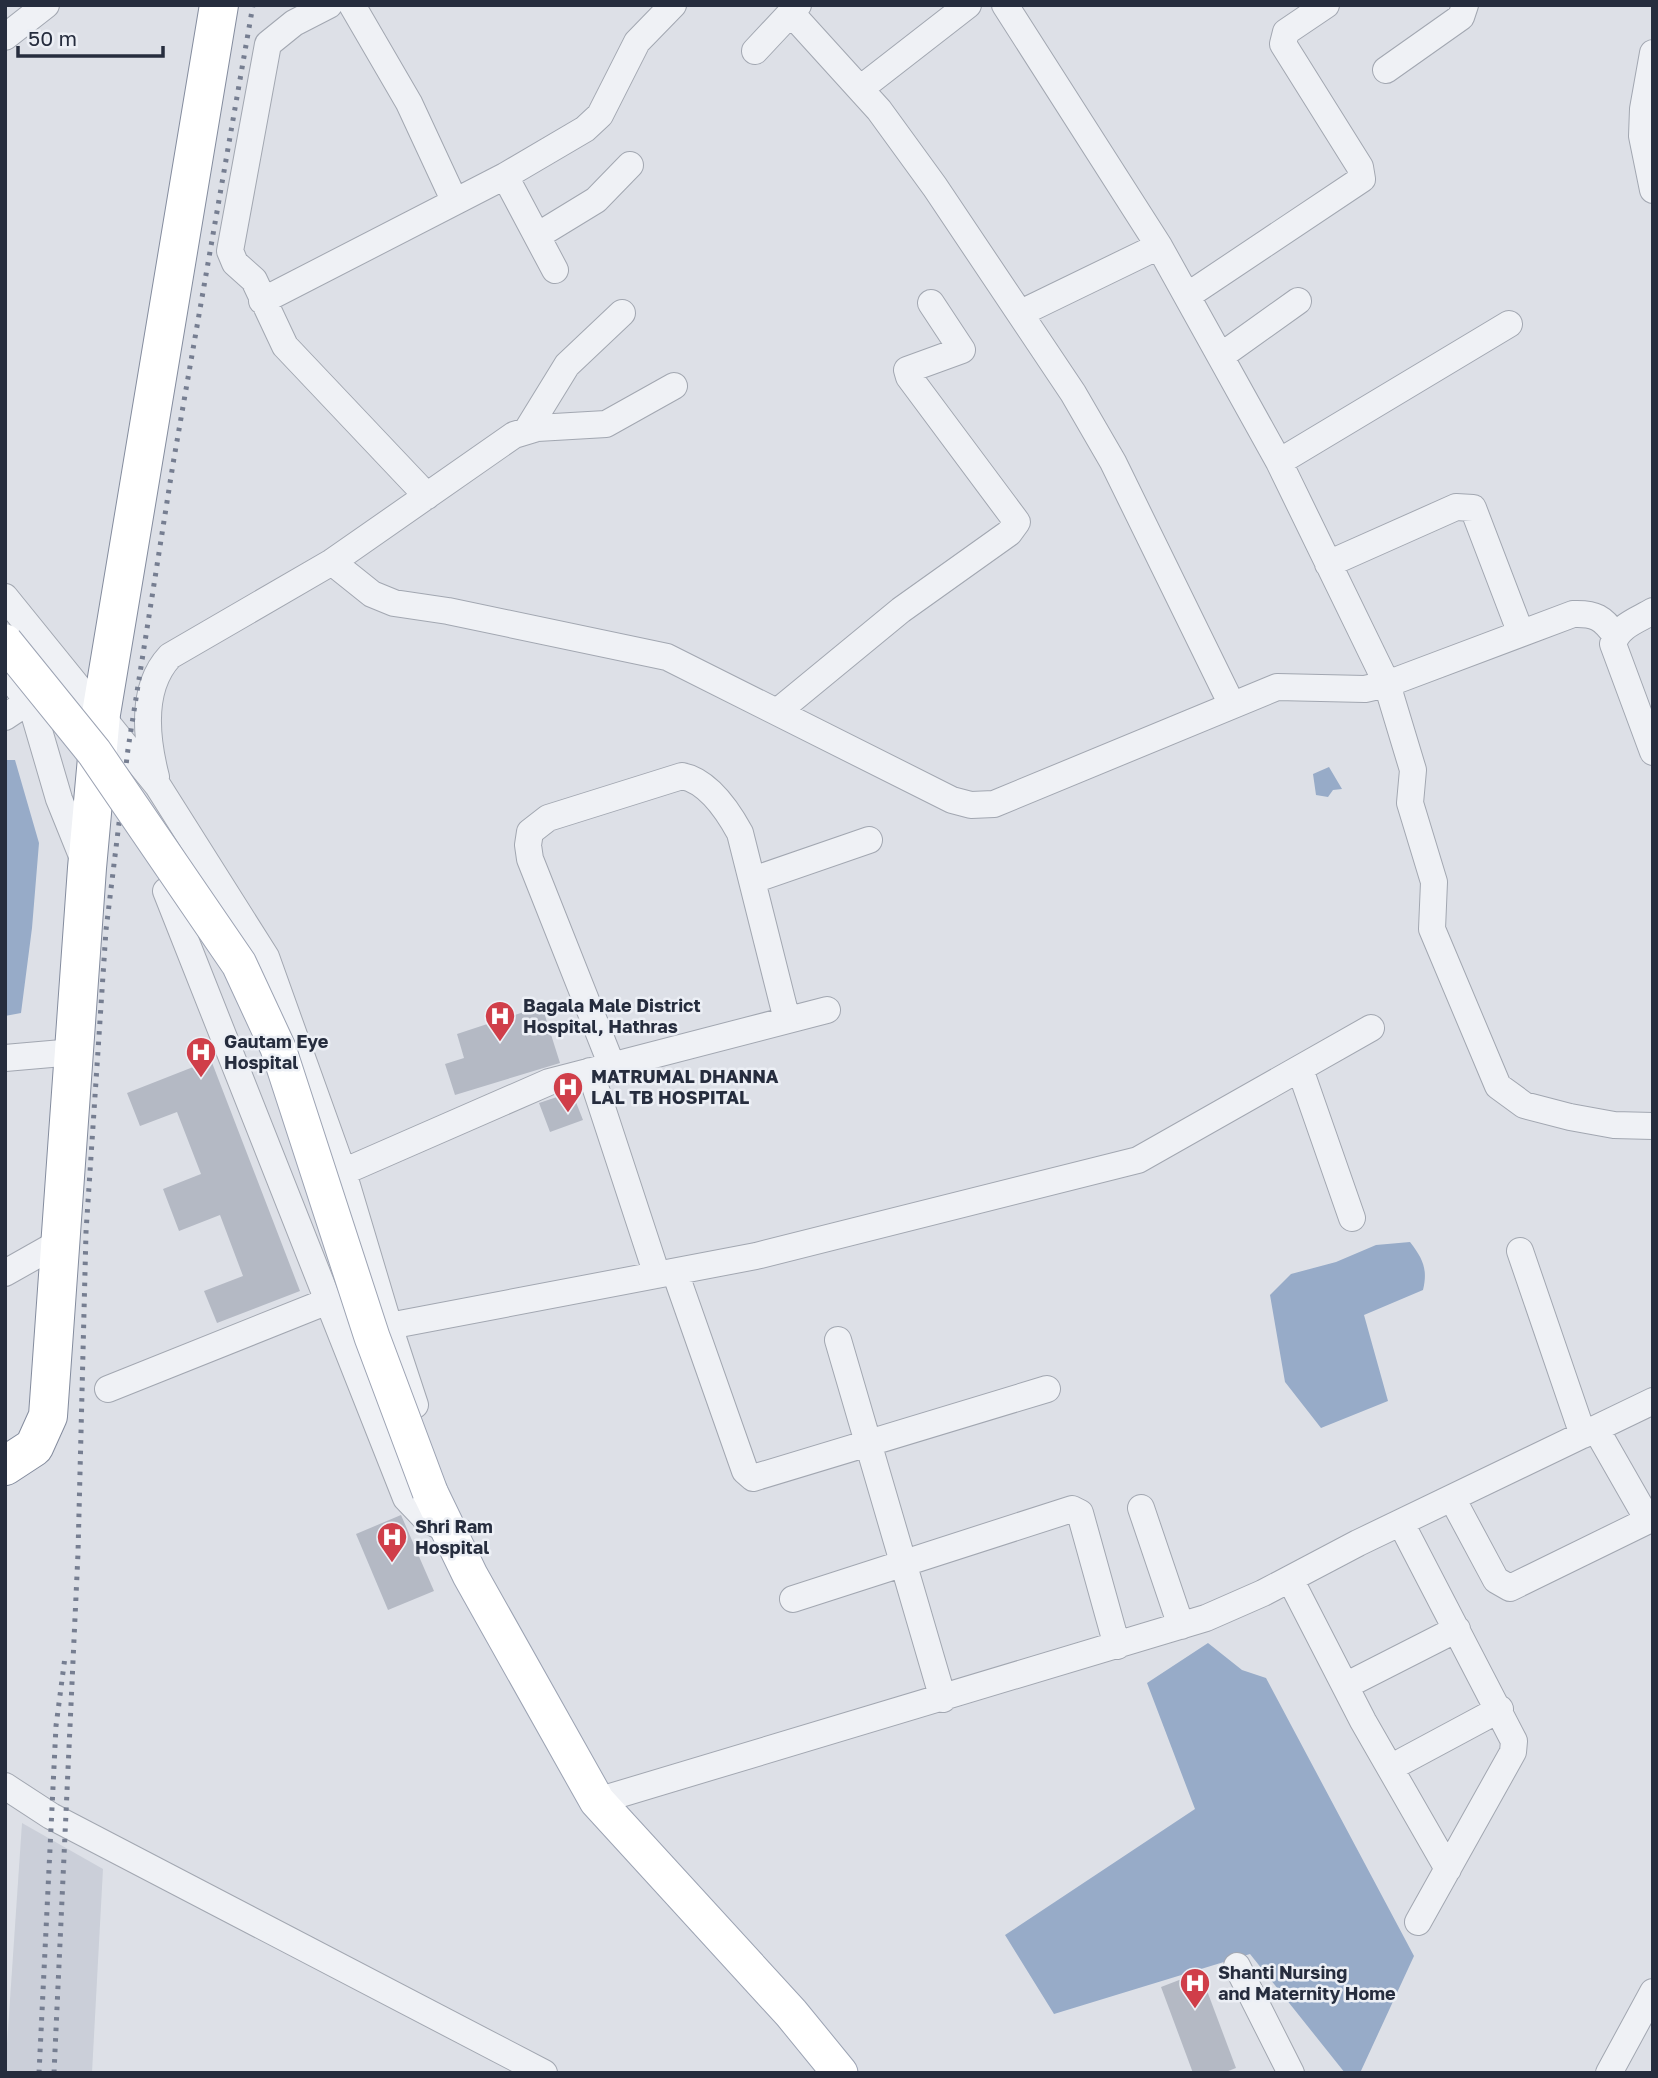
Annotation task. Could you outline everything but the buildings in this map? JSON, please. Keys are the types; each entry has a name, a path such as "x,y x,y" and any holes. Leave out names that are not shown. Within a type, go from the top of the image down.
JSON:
{"highway":[{"path":"5,1466 34,1447 48,1416 87,868 101,714 219,5"}],"main road":[{"path":"5,642 94,752 239,964 278,1048 363,1311 430,1492 470,1575 597,1801 791,2013 840,2073"}],"street":[{"path":"15,21 46,5"},
{"path":"329,5 294,23 268,44 230,251 235,263 254,280 262,302 285,346 304,370 427,496"},
{"path":"352,5 409,103 454,200"},
{"path":"262,302 454,200 505,176 594,122 637,42 673,5"},
{"path":"860,89 968,5"},
{"path":"1187,296 1362,179 1360,167 1283,44 1286,32 1326,5"},
{"path":"1386,70 1461,17 1465,5"},
{"path":"1009,7 1159,246 1187,296 1279,463 1387,684 1413,770 1410,803 1434,883 1432,929 1498,1086 1524,1105 1570,1117 1614,1125 1653,1126"},
{"path":"755,51 794,9 879,110 1021,313 1113,462 1232,705"},
{"path":"1653,53 1647,135 1653,190"},
{"path":"537,236 596,200 629,164"},
{"path":"505,176 555,270"},
{"path":"1021,313 1159,246"},
{"path":"1220,356 1298,301"},
{"path":"777,712 901,610 1009,533 1017,522 909,377 907,370 962,350 930,303"},
{"path":"527,430 567,365 622,313"},
{"path":"1279,463 1509,324"},
{"path":"158,786 146,737 149,701 164,663 170,656 332,562 514,435 527,430 606,424 674,386"},
{"path":"1328,564 1456,508 1473,508 1520,631"},
{"path":"332,562 372,594 394,603 448,611 667,657 952,800 982,806 1048,784 1277,687 1365,688 1387,684 1520,631 1573,614 1591,613 1607,623 1615,635 1615,654 1653,752"},
{"path":"5,597 158,786 266,957 343,1172 389,1326 450,1502 449,1531 426,1519 406,1498 166,891"},
{"path":"1615,635 1653,611"},
{"path":"5,670 29,701 59,799 87,868"},
{"path":"5,717 29,701"},
{"path":"787,1020 753,880 735,824 701,783 682,776 548,818 530,832 530,859 601,1068 666,1273 749,1477 759,1478 1047,1388"},
{"path":"753,880 870,840"},
{"path":"343,1172 549,1082 827,1010"},
{"path":"389,1326 756,1256 1138,1160 1371,1028"},
{"path":"5,1058 74,1052"},
{"path":"1300,1069 1352,1218"},
{"path":"5,1273 60,1242"},
{"path":"1452,1498 1496,1580 1510,1588 1650,1519 1590,1432 1520,1251"},
{"path":"108,1389 328,1301"},
{"path":"838,1340 943,1699"},
{"path":"597,1801 943,1699 1217,1613 1653,1401"},
{"path":"1141,1508 1181,1626"},
{"path":"793,1599 1065,1510 1077,1511 1117,1646"},
{"path":"1401,1523 1513,1733 1513,1752 1418,1922"},
{"path":"1290,1579 1345,1686 1448,1869"},
{"path":"1345,1686 1457,1629"},
{"path":"1390,1768 1500,1709"},
{"path":"5,1786 51,1816 544,2073"},
{"path":"1237,1966 1291,2073"},
{"path":"1609,2073 1653,1992"}],"shaded area":[{"path":"22,1823 103,1869 92,2073 5,2073"}],"water":[{"path":"5,760 15,760 39,843 21,1013 5,1016"},
{"path":"1329,767 1342,789 1333,790 1328,797 1316,795 1313,774"},
{"path":"1410,1242 1423,1264 1423,1290 1364,1315 1388,1401 1321,1428 1285,1382 1270,1295 1291,1274 1336,1262 1376,1245"},
{"path":"1208,1643 1242,1670 1266,1678 1414,1956 1360,2073 1345,2073 1250,1954 1054,2014 1005,1935 1195,1809 1147,1683"}],"railway":[{"path":"54,2073 78,1553 86,1232 106,930 128,749 173,464 253,5"},
{"path":"39,2073 56,1726 65,1657"}],"place":[{"name":"Bagala Male District Hospital, Hathras","path":"500,1043"},
{"name":"Gautam Eye Hospital","path":"201,1079"},
{"name":"MATRUMAL DHANNA LAL TB HOSPITAL","path":"568,1114"},
{"name":"Shri Ram Hospital","path":"392,1564"},
{"name":"Shanti Nursing and Maternity Home","path":"1195,2010"}]}
